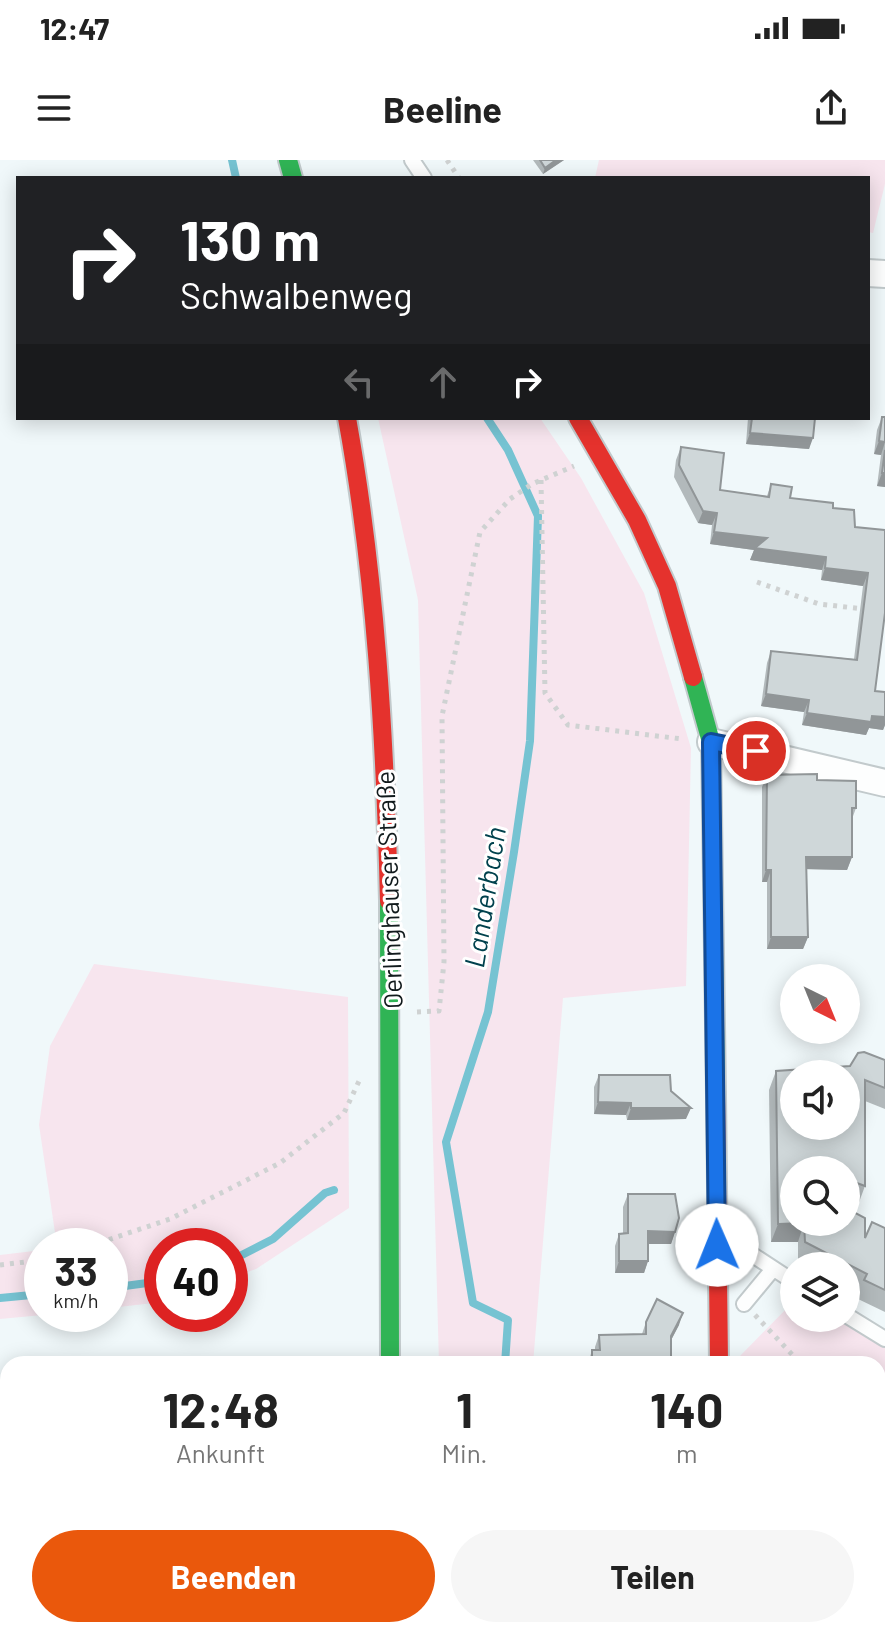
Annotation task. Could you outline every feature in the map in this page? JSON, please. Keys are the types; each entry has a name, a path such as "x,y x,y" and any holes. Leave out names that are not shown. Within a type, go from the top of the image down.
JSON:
{"main road":[{"name":"Oerlinghauser Straße","path":"347,420 365,529 382,705 393,1013 390,1356"},
{"path":"579,420 637,520 667,586 711,742 719,1356"}],"street":[{"path":"711,742 885,783"}],"lane":[{"path":"717,1245 742,1248 780,1273"},
{"path":"744,1304 773,1269"},
{"path":"860,1324 885,1339"}],"path":[{"path":"393,1013 439,1011 444,962 442,716 480,532 510,499 532,484 601,457"},
{"path":"541,480 545,693 568,725 711,742"},
{"path":"757,582 819,604 872,610"},
{"path":"128,1233 170,1219 280,1163 344,1113 362,1076"},
{"path":"0,1265 24,1262"},
{"path":"768,1328 794,1356"}],"shaded area":[{"path":"599,160 885,160 885,184 873,233 870,232 870,176 595,176"},
{"path":"378,420 541,420 581,478 644,593 691,748 686,986 563,998 534,1356 439,1356 418,600"},
{"path":"94,964 348,997 349,1208 248,1272 248,1228 144,1228 144,1304 128,1306 128,1228 54,1228 39,1125 50,1046"},
{"path":"24,1252 24,1317 0,1319 0,1255"},
{"path":"780,1315 780,1332 860,1332 885,1348 885,1356 740,1356"}],"building":[{"path":"540,160 556,160 545,168"},
{"path":"882,417 885,417 885,442 879,441"},
{"path":"752,420 815,420 813,438 750,433"},
{"path":"681,447 724,453 720,490 769,497 771,484 792,487 790,498 833,503 833,508 854,510 855,527 885,530 885,613 875,691 885,692 885,717 872,716 871,722 807,713 809,700 766,694 771,651 857,660 868,573 825,568 826,557 755,548 767,538 714,532 717,513 703,511 679,465"},
{"path":"817,774 817,780 856,781 856,808 852,808 852,857 806,857 808,937 771,937 771,870 766,870 767,775"},
{"path":"864,1052 885,1060 885,1088 865,1080 865,1186 860,1184 860,1156 780,1156 778,1224 776,1071 780,1071 780,1140 860,1140 860,1060 854,1060 858,1053"},
{"path":"599,1075 670,1075 671,1091 691,1108 631,1108 631,1103 598,1102"},
{"path":"628,1194 675,1194 679,1218 675,1232 648,1231 648,1261 619,1261 619,1234 628,1233"},
{"path":"860,1215 865,1218 865,1238 872,1222 885,1228 885,1290 864,1280 867,1274 860,1270 860,1252 824,1252 805,1242 805,1236 860,1236"},
{"path":"657,1299 683,1313 671,1336 671,1356 592,1356 592,1350 600,1350 599,1335 646,1334 646,1322"}],"waterway":[{"name":"Landerbach","path":"232,160 236,176"},
{"name":"Landerbach","path":"488,420 508,450 538,516 530,741 488,1012 446,1142 473,1303 508,1320 506,1356"},
{"path":"248,1252 273,1239 325,1193 334,1190"},
{"path":"128,1286 144,1283"},
{"path":"0,1298 24,1296"}],"traffic: fast":[{"path":"288,160 292,176"},
{"path":"693,677 711,742 716,1095"},
{"path":"389,901 390,1356"}],"traffic: jam":[{"path":"347,420 372,598 385,780 389,901"},
{"path":"579,420 637,520 667,586 693,677"},
{"path":"716,1095 719,1356"}],"route":[{"path":"717,1245 711,742 756,751"}]}
